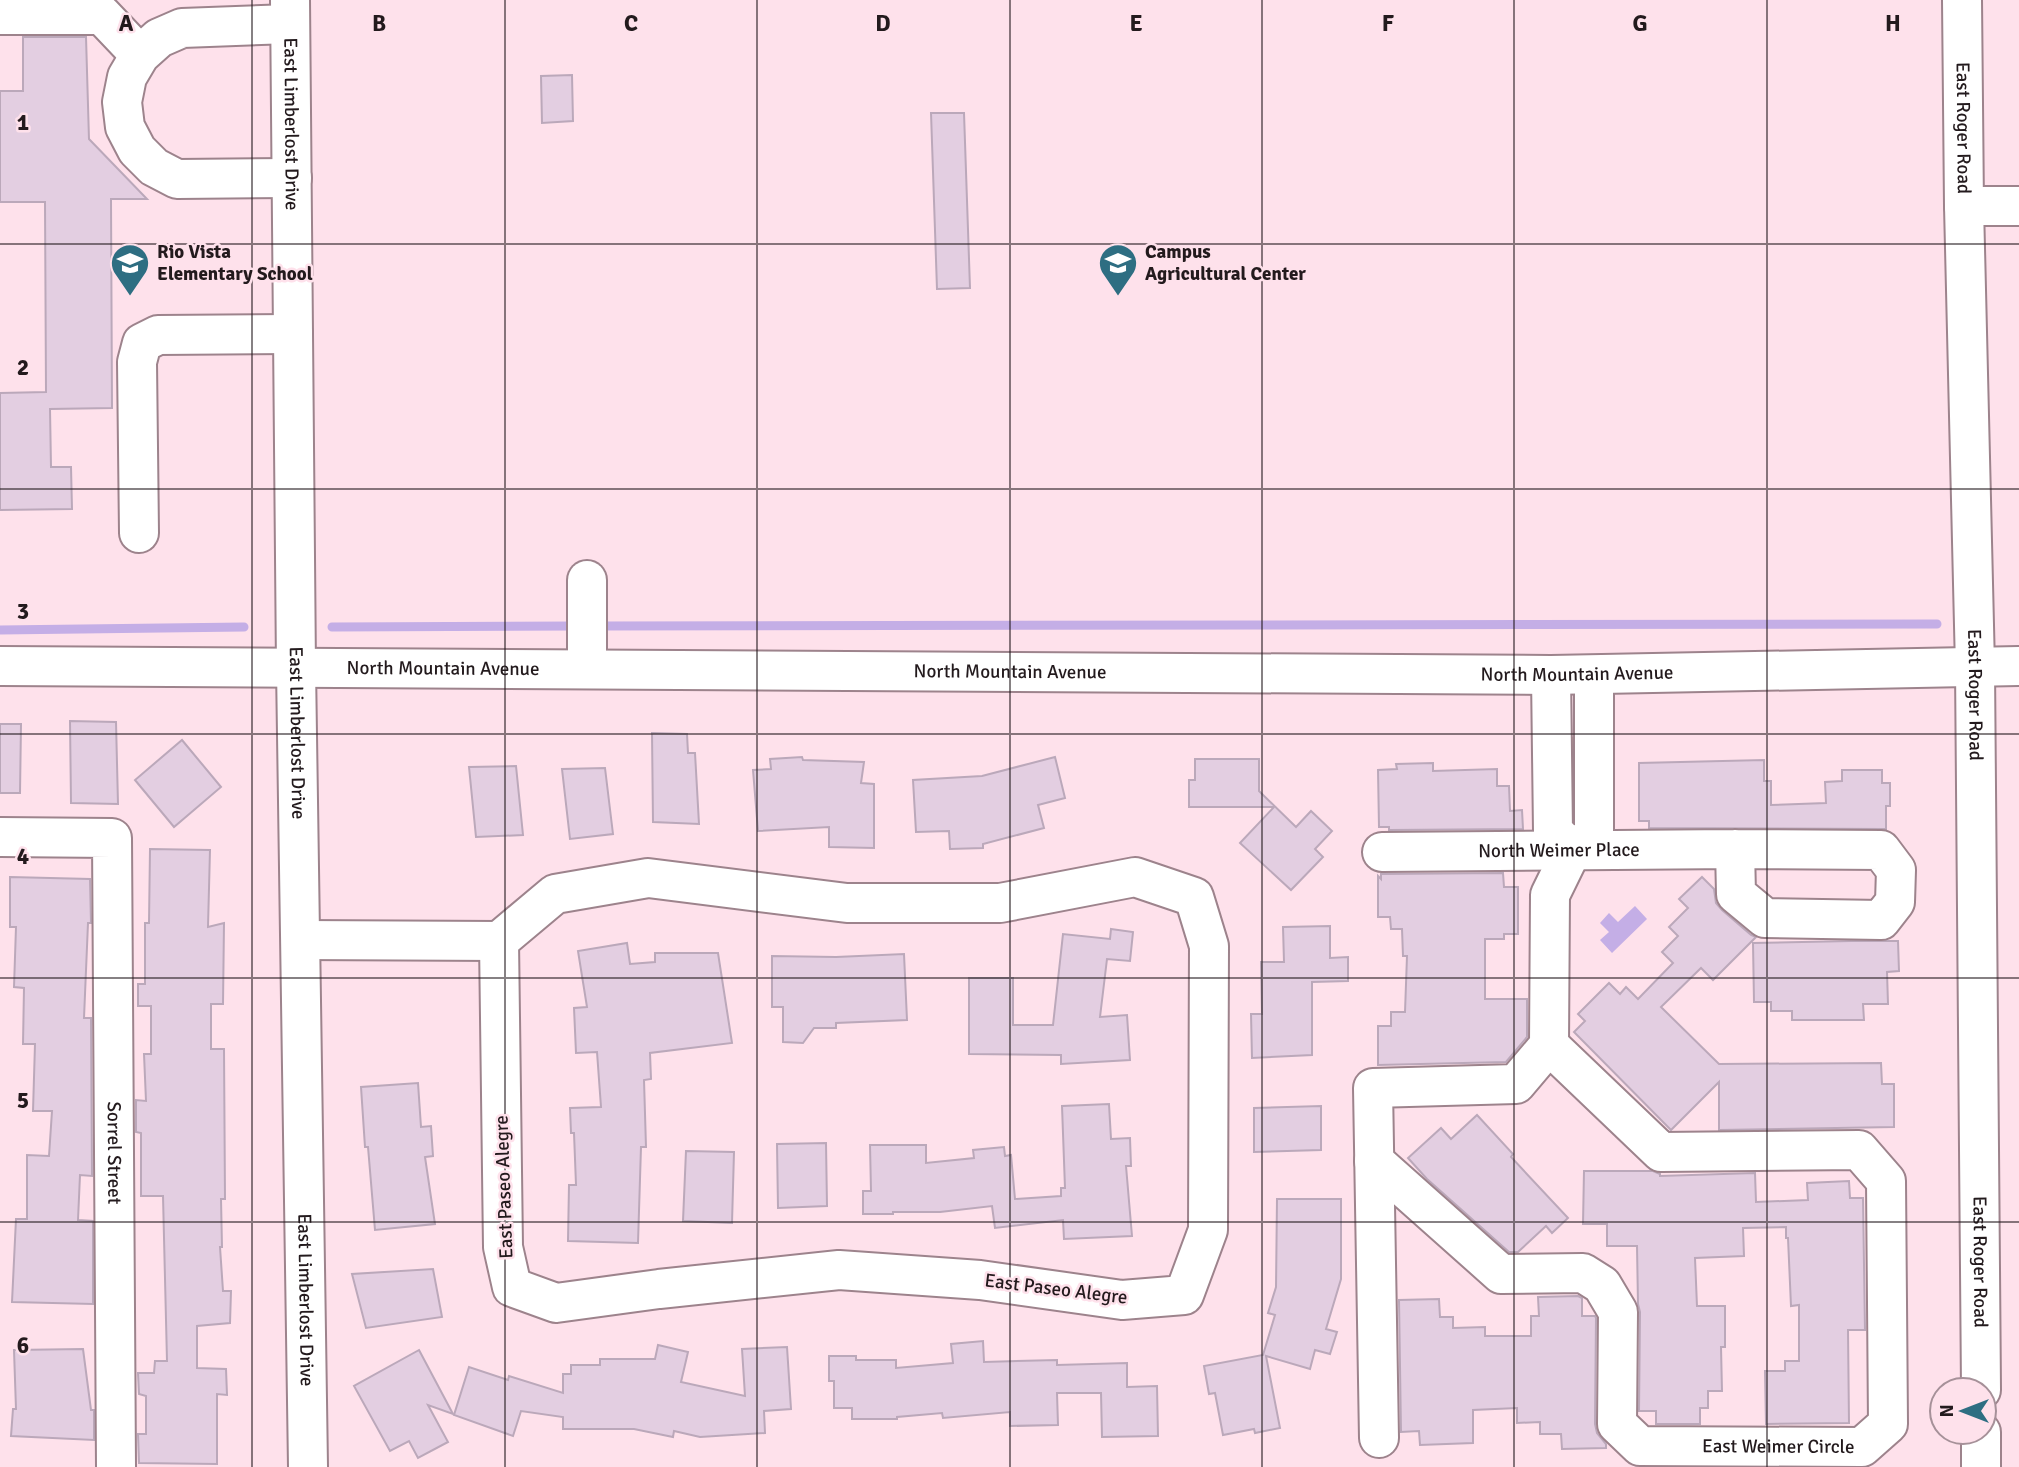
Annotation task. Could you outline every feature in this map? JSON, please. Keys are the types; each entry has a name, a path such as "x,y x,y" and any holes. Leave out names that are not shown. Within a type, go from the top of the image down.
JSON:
{"street":[{"name":"East Roger Road","path":"1962,0 1975,667 1981,1376"},
{"path":"290,12 182,29 159,38 140,55 127,77 122,102 125,127 136,150 154,167 177,179 292,178"},
{"name":"East Limberlost Drive","path":"290,12 296,668 308,1467"},
{"path":"0,15 102,15 140,55"},
{"path":"1964,206 2019,206"},
{"path":"139,533 138,362 142,343 158,335 293,334"},
{"name":"North Mountain Avenue","path":"0,666 296,668 587,625 1551,675 2019,666"},
{"path":"1551,675 1553,831 1572,850"},
{"path":"1379,1438 1373,1088 1516,1084 1549,1045 1550,895 1572,850 1594,835 1594,675"},
{"name":"Sorrel Street","path":"0,837 112,838 116,1467"},
{"name":"North Weimer Place","path":"1382,852 1735,849"},
{"name":"East Paseo Alegre","path":"1135,877 1194,897 1209,946 1208,1230 1184,1295 1122,1300 981,1280 839,1270 556,1303 512,1287 503,1247 499,941 555,894 648,878 848,903 1000,903 1135,877"},
{"path":"301,940 499,941"},
{"name":"East Weimer Circle","path":"1374,1161 1501,1275 1583,1273 1602,1285 1618,1311 1617,1424 1640,1446 1862,1447 1888,1424 1886,1181 1859,1150 1661,1152 1549,1045"},
{"path":"1981,1446 1981,1467"}],"shaded area":[{"path":"1579,736 1585,824 1567,827 1565,741"},
{"path":"1635,906 1647,919 1612,953 1600,940 1609,932 1600,923 1609,913 1618,922"}],"building":[{"path":"23,37 86,37 89,139 147,199 111,199 112,408 50,409 51,467 71,467 72,509 0,510 0,393 46,392 45,202 0,202 0,91 23,91"},
{"path":"572,75 573,121 542,123 541,76"},
{"path":"931,113 964,113 970,288 937,289"},
{"path":"70,721 116,722 118,804 71,803"},
{"path":"0,724 21,724 20,793 0,793"},
{"path":"652,733 687,734 688,753 695,753 699,824 653,822"},
{"path":"182,740 221,787 174,827 135,780"},
{"path":"802,757 803,760 864,762 861,783 874,784 874,848 829,847 829,827 758,831 753,770 771,769 770,759"},
{"path":"1055,757 1065,798 1038,805 1044,828 983,844 983,848 950,849 949,831 916,832 913,780 982,776"},
{"path":"1195,759 1259,759 1259,791 1296,827 1311,811 1332,831 1315,849 1323,857 1291,890 1240,843 1274,807 1189,807 1189,780 1195,780"},
{"path":"1764,760 1764,781 1771,781 1771,805 1826,803 1825,782 1842,781 1842,770 1882,770 1882,783 1890,783 1886,829 1649,828 1649,821 1639,821 1639,763"},
{"path":"1433,763 1433,771 1497,769 1497,786 1509,786 1510,811 1522,810 1523,829 1389,830 1389,827 1379,827 1378,770 1397,769 1396,764"},
{"path":"516,766 523,835 476,837 469,767"},
{"path":"605,768 613,834 570,839 562,769"},
{"path":"150,849 210,850 208,927 224,923 223,1004 211,1004 211,1049 224,1049 225,1199 221,1199 220,1247 223,1291 231,1291 230,1323 197,1326 197,1368 226,1369 227,1395 217,1394 217,1464 139,1463 138,1434 146,1434 146,1396 139,1394 138,1373 154,1373 155,1361 167,1361 163,1196 141,1196 141,1133 136,1132 136,1100 146,1101 144,1054 151,1054 151,1006 138,1006 138,984 145,984 145,923 149,923"},
{"path":"1503,873 1504,887 1518,887 1518,934 1504,934 1504,939 1485,939 1485,999 1527,999 1527,1037 1506,1062 1378,1065 1378,1026 1391,1026 1391,1012 1405,1012 1407,956 1403,956 1402,929 1391,929 1390,917 1378,917 1378,876 1381,879 1381,874"},
{"path":"10,877 90,879 91,923 88,923 84,1018 91,1018 92,1176 80,1175 78,1220 93,1221 93,1304 12,1302 16,1219 27,1219 27,1155 49,1156 52,1111 33,1111 35,1044 23,1044 24,988 14,987 16,927 10,927"},
{"path":"1702,877 1714,889 1716,903 1722,910 1756,937 1713,980 1701,968 1661,1007 1719,1064 1881,1063 1882,1084 1894,1084 1894,1127 1719,1130 1719,1082 1671,1130 1574,1032 1585,1021 1578,1014 1609,983 1620,994 1626,987 1638,999 1673,963 1662,952 1678,936 1669,927 1688,908 1679,899"},
{"path":"1330,926 1330,958 1348,957 1348,981 1312,982 1312,1055 1252,1058 1251,1014 1262,1014 1261,962 1284,962 1283,927"},
{"path":"1111,929 1133,932 1130,961 1107,959 1100,1017 1127,1015 1130,1060 1061,1064 1061,1055 969,1054 969,978 1013,978 1013,1025 1053,1025 1063,934 1110,939"},
{"path":"1898,941 1899,971 1887,972 1888,1004 1863,1004 1864,1020 1792,1020 1792,1011 1771,1011 1771,1002 1754,1002 1753,943"},
{"path":"627,943 630,964 655,962 655,953 718,953 732,1043 650,1053 651,1079 644,1080 646,1147 641,1147 638,1243 568,1241 569,1185 576,1185 570,1108 601,1107 597,1052 576,1053 574,1008 587,1007 578,951"},
{"path":"904,954 907,1020 836,1023 836,1028 814,1028 803,1043 783,1042 783,1007 772,1007 772,956"},
{"path":"418,1083 421,1127 431,1126 433,1156 425,1157 435,1224 375,1230 361,1087"},
{"path":"1109,1104 1111,1139 1130,1138 1131,1166 1126,1166 1132,1236 1064,1239 1063,1220 995,1228 992,1206 940,1212 863,1214 863,1191 871,1191 870,1145 926,1145 926,1163 974,1158 973,1150 1004,1147 1005,1156 1011,1155 1015,1199 1061,1196 1061,1188 1065,1188 1062,1106"},
{"path":"1321,1106 1321,1150 1254,1152 1254,1108"},
{"path":"1477,1115 1513,1154 1511,1157 1568,1218 1552,1233 1546,1226 1518,1252 1509,1252 1427,1179 1408,1158 1441,1128 1451,1139"},
{"path":"826,1143 827,1206 778,1208 777,1144"},
{"path":"686,1151 734,1152 732,1223 683,1221"},
{"path":"1584,1171 1653,1171 1660,1176 1755,1173 1756,1202 1808,1200 1807,1183 1849,1181 1850,1198 1863,1198 1865,1330 1848,1330 1849,1423 1766,1424 1765,1371 1785,1371 1785,1361 1799,1361 1799,1305 1791,1306 1786,1227 1743,1228 1744,1256 1695,1258 1697,1306 1725,1306 1725,1347 1721,1347 1722,1391 1708,1391 1708,1408 1700,1408 1700,1424 1656,1424 1656,1411 1639,1411 1640,1312 1637,1246 1607,1246 1607,1224 1583,1224"},
{"path":"1277,1199 1341,1199 1341,1279 1326,1329 1337,1332 1330,1354 1315,1350 1310,1369 1266,1356 1280,1428 1255,1433 1254,1429 1223,1435 1215,1393 1209,1394 1204,1366 1263,1355 1275,1315 1268,1313 1276,1287"},
{"path":"433,1269 442,1317 366,1328 352,1274"},
{"path":"1538,1297 1582,1298 1582,1316 1596,1318 1595,1424 1606,1448 1562,1449 1561,1434 1540,1434 1540,1422 1517,1423 1517,1408 1473,1410 1473,1443 1420,1445 1419,1431 1401,1432 1399,1300 1439,1299 1440,1317 1453,1317 1453,1328 1485,1327 1485,1336 1531,1336 1531,1316 1539,1316"},
{"path":"983,1341 984,1362 1057,1360 1057,1365 1127,1363 1127,1387 1157,1386 1158,1436 1102,1437 1101,1393 1057,1393 1058,1425 1010,1426 1010,1412 943,1418 942,1413 897,1419 852,1419 852,1408 834,1408 834,1381 829,1381 829,1356 856,1356 856,1360 896,1360 896,1368 953,1363 951,1344"},
{"path":"658,1345 688,1352 681,1382 745,1396 742,1349 787,1347 791,1409 764,1411 765,1433 700,1437 674,1431 673,1437 634,1429 563,1429 563,1417 521,1411 513,1436 454,1415 469,1367 508,1380 509,1376 563,1393 563,1374 571,1374 571,1365 600,1365 600,1359 655,1359"},
{"path":"83,1349 91,1410 94,1410 94,1440 11,1436 13,1409 16,1409 14,1350"},
{"path":"419,1350 453,1414 428,1405 448,1442 418,1458 409,1441 390,1451 354,1386"}],"waterway":[{"path":"594,626 1937,624"},
{"path":"332,627 577,626"},
{"path":"0,630 244,627"}],"place":[{"name":"Rio Vista Elementary School","path":"130,297"},
{"name":"Campus Agricultural Center","path":"1118,297"}]}
